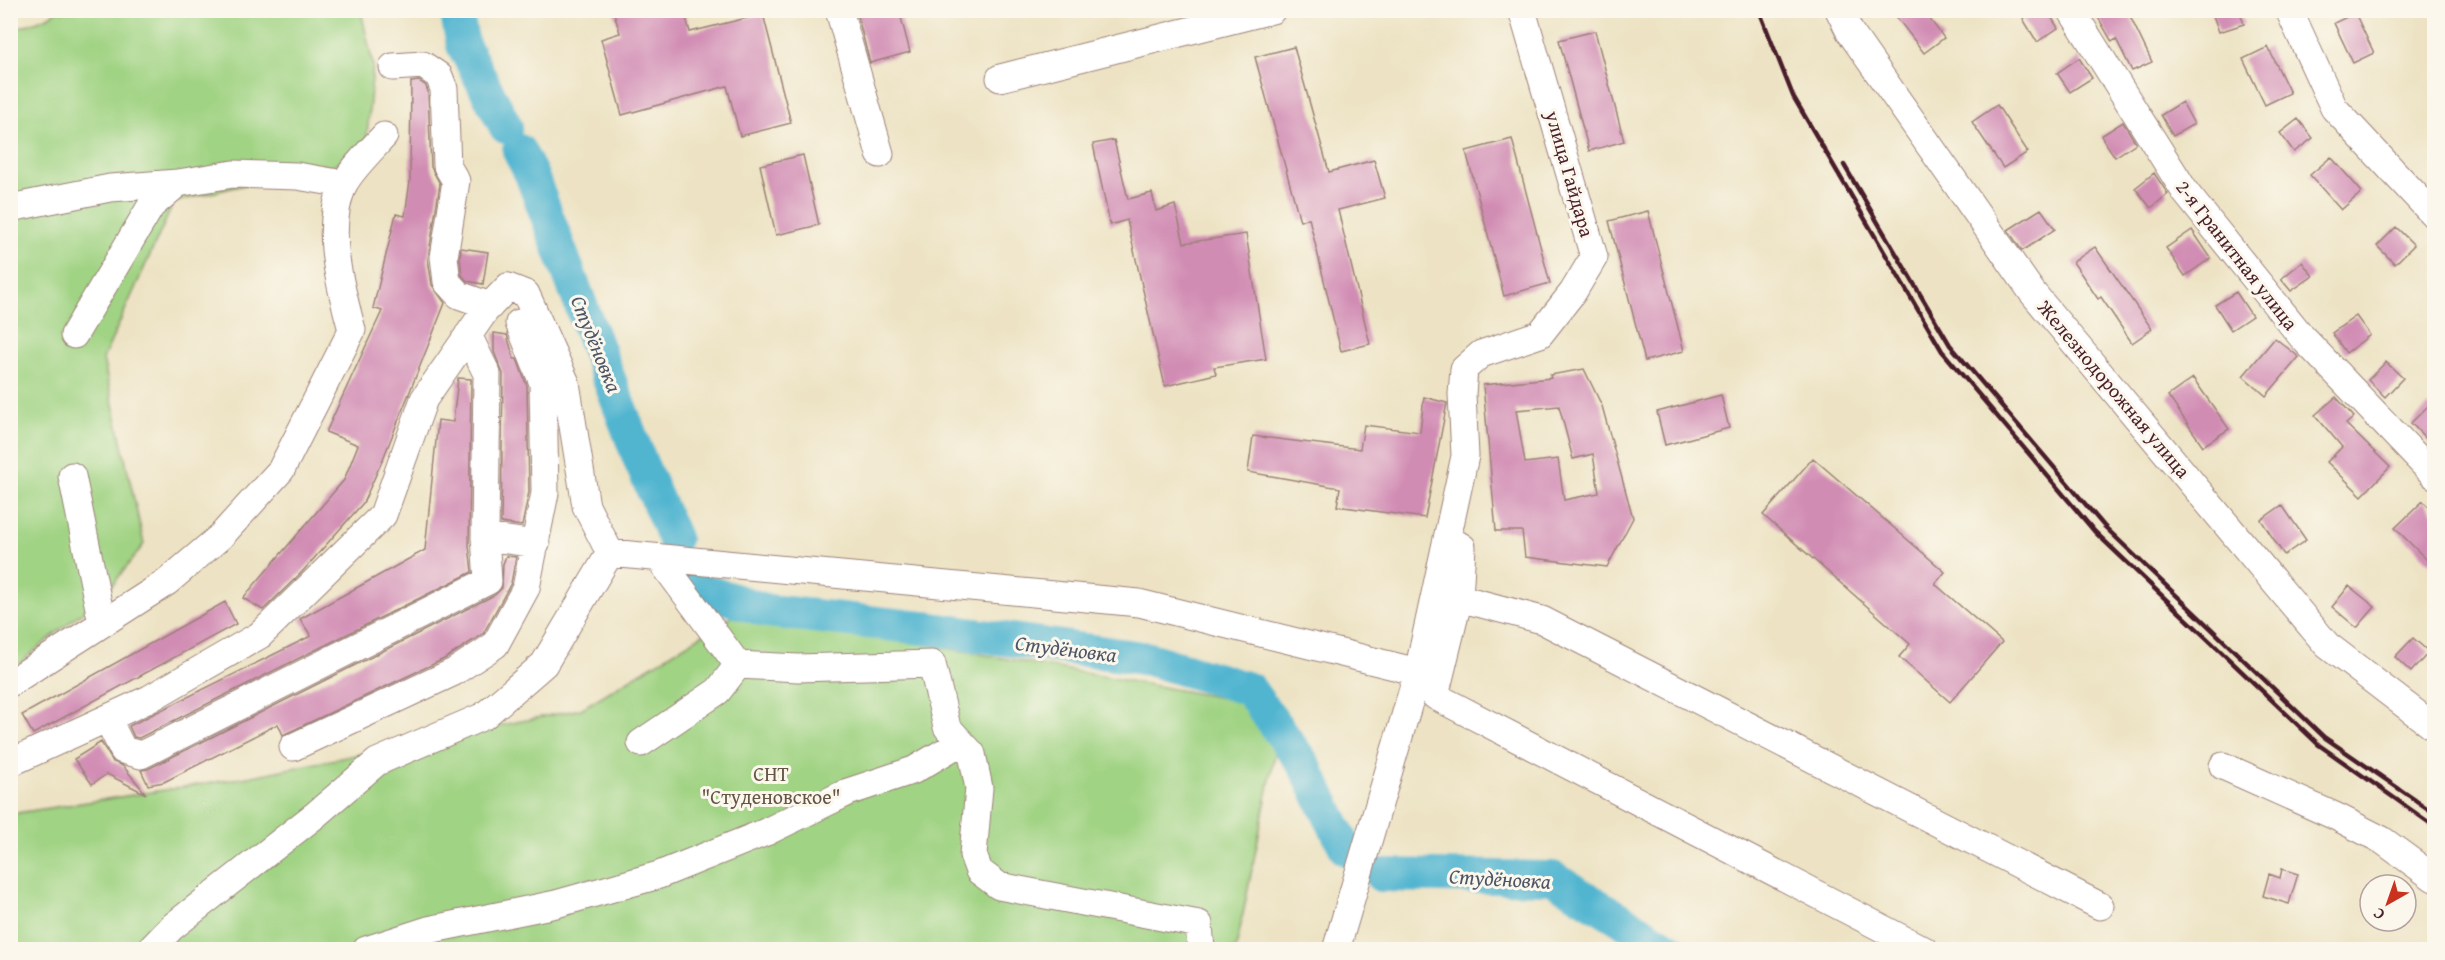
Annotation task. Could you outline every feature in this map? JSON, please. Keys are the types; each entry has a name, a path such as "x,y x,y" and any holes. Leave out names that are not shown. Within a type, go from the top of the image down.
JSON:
{"street":[{"path":"839,10 880,154"},
{"path":"1000,78 1272,10"},
{"name":"улица Гайдара","path":"1447,537 1466,456 1462,394 1464,369 1481,354 1540,334 1573,292 1594,257 1522,10"},
{"name":"Железнодорожная улица","path":"1839,10 1850,32 2032,292 2327,645 2434,727"},
{"name":"2-я Гранитная улица","path":"2071,10 2186,193 2302,337 2434,475"},
{"path":"2289,10 2334,108 2434,215"},
{"path":"393,67 423,65 439,75 444,89 447,166 456,181 444,257 447,282 459,295 497,298"},
{"path":"10,683 176,574 220,536 281,470 352,330 342,294 333,225 344,184 384,136"},
{"path":"10,208 110,188 178,183 233,174 297,176 344,184"},
{"path":"74,335 151,206 178,183"},
{"path":"10,763 108,720 260,635 383,515 424,399 468,335 508,287 526,294 566,383 586,506 610,553"},
{"path":"293,747 454,672 495,645 526,588 537,544 545,493 543,382 497,298"},
{"path":"108,720 123,750 141,755 488,581 484,537 487,374 468,335"},
{"path":"72,476 102,622"},
{"path":"484,537 537,544"},
{"path":"1336,950 1418,672 1447,537 1462,547 1460,598 1436,696 1924,950"},
{"path":"610,553 1139,603 1418,672"},
{"path":"150,950 172,927 314,816 376,762 484,716 544,664 610,553"},
{"path":"659,558 738,665"},
{"path":"1460,598 1542,620 2100,906"},
{"path":"738,665 798,668 932,664 947,727 972,754 979,788 973,855 979,871 999,886 1199,924 1201,950"},
{"path":"641,743 718,691 738,665"},
{"path":"366,950 429,930 556,904 659,875 766,832 848,792 914,770 961,742"},
{"path":"2223,766 2337,817 2382,840 2434,878"}],"green space":[{"path":"57,11 361,11 373,65 366,147 297,185 248,184 174,202 103,359 144,544 108,591 11,670 10,31 46,18"},
{"name":"СНТ \"Студеновское\"","path":"741,611 1284,709 1236,949 11,950 11,814 248,777 581,709"}],"building":[{"path":"613,10 684,10 690,32 763,14 791,123 740,136 727,86 622,115 601,39 620,33"},
{"path":"856,10 899,10 910,52 870,63"},
{"path":"1891,10 1923,10 1944,38 1924,53"},
{"path":"2036,10 2047,10 2058,28 2037,42 2023,19"},
{"path":"2094,10 2127,10 2152,62 2132,71 2116,39 2112,42"},
{"path":"2211,10 2239,10 2244,24 2219,32"},
{"path":"2355,13 2374,53 2353,63 2334,23"},
{"path":"1595,31 1624,141 1589,151 1559,40"},
{"path":"1294,47 1329,172 1374,160 1385,198 1338,210 1370,344 1341,351 1309,218 1300,221 1255,57"},
{"path":"2268,47 2290,93 2265,105 2243,59"},
{"path":"2079,58 2092,78 2070,92 2057,73"},
{"path":"419,81 426,86 428,92 431,167 440,184 428,259 432,285 445,303 383,459 363,503 302,572 263,610 243,598 344,480 358,445 326,432 382,311 373,308 396,214 405,216 410,181 411,82"},
{"path":"2182,102 2194,124 2173,136 2161,115"},
{"path":"1997,105 2028,152 2003,168 1972,122"},
{"path":"2298,119 2313,138 2294,152 2280,133"},
{"path":"2123,122 2136,143 2115,157 2101,136"},
{"path":"1512,139 1550,283 1504,296 1466,151"},
{"path":"1114,140 1128,199 1152,193 1156,211 1175,205 1184,243 1246,234 1266,359 1214,367 1216,374 1165,386 1127,220 1110,225 1093,144"},
{"path":"803,155 819,225 776,235 760,165"},
{"path":"2331,157 2362,192 2341,210 2310,175"},
{"path":"2154,173 2168,194 2151,208 2135,188"},
{"path":"2041,209 2055,229 2022,251 2008,230"},
{"path":"1648,211 1684,351 1645,361 1609,221"},
{"path":"2396,227 2414,245 2395,264 2377,246"},
{"path":"2192,230 2211,258 2185,276 2166,248"},
{"path":"2095,247 2152,329 2132,343 2101,297 2098,299 2073,262"},
{"path":"461,248 488,252 483,284 467,281 462,275"},
{"path":"2302,262 2313,276 2291,291 2281,279"},
{"path":"2236,292 2252,316 2231,330 2215,305"},
{"path":"2356,316 2370,335 2346,353 2332,333"},
{"path":"494,333 507,335 514,359 517,359 527,386 529,492 522,526 501,523 503,374 494,352"},
{"path":"2275,338 2299,357 2266,396 2243,376"},
{"path":"2386,362 2403,378 2385,397 2368,380"},
{"path":"1584,369 1602,406 1633,518 1607,567 1525,557 1522,531 1496,531 1483,385 1551,378 1550,375","holes":["1559,406 1573,459 1593,454 1599,493 1564,500 1558,459 1525,463 1516,410"]},
{"path":"458,378 471,379 469,546 472,572 139,738 134,737 129,726 311,636 300,619 425,550 438,420 453,422"},
{"path":"2193,378 2229,429 2203,446 2168,396"},
{"path":"1721,395 1729,428 1665,445 1657,412"},
{"path":"1424,397 1447,403 1425,518 1337,506 1340,488 1248,472 1253,436 1360,449 1364,425 1420,432"},
{"path":"2336,397 2354,417 2346,424 2390,467 2362,496 2327,462 2342,447 2315,415"},
{"path":"2434,400 2434,447 2411,423"},
{"path":"1813,458 1945,572 1935,584 2002,642 1950,702 1899,657 1910,644 1763,515"},
{"path":"2423,501 2434,513 2434,567 2395,528"},
{"path":"2282,505 2306,540 2284,555 2261,520"},
{"path":"506,556 516,557 511,583 483,634 446,658 283,735 278,724 164,782 148,785 141,770 148,769 495,595 502,588 503,564"},
{"path":"2349,586 2375,607 2357,628 2332,607"},
{"path":"225,602 236,624 33,734 22,715"},
{"path":"2413,638 2429,652 2411,672 2395,657"},
{"path":"101,742 113,762 123,766 146,794 107,774 92,784 74,759"},
{"path":"2282,869 2298,874 2289,904 2263,896 2269,874 2280,878"}],"waterway":[{"name":"Студёновка","path":"456,10 463,45 506,127"},
{"name":"Студёновка","path":"519,151 531,174 641,463 674,538"},
{"name":"Студёновка","path":"696,588 768,611 932,629 1149,659 1249,689 1304,765 1346,849"},
{"name":"Студёновка","path":"1381,875 1553,878 1671,950"}],"railway":[{"path":"1759,10 1793,96 1942,351 2095,532 2319,745 2434,826"},
{"path":"1844,165 1950,345 2104,526 2324,737 2434,813"}]}
